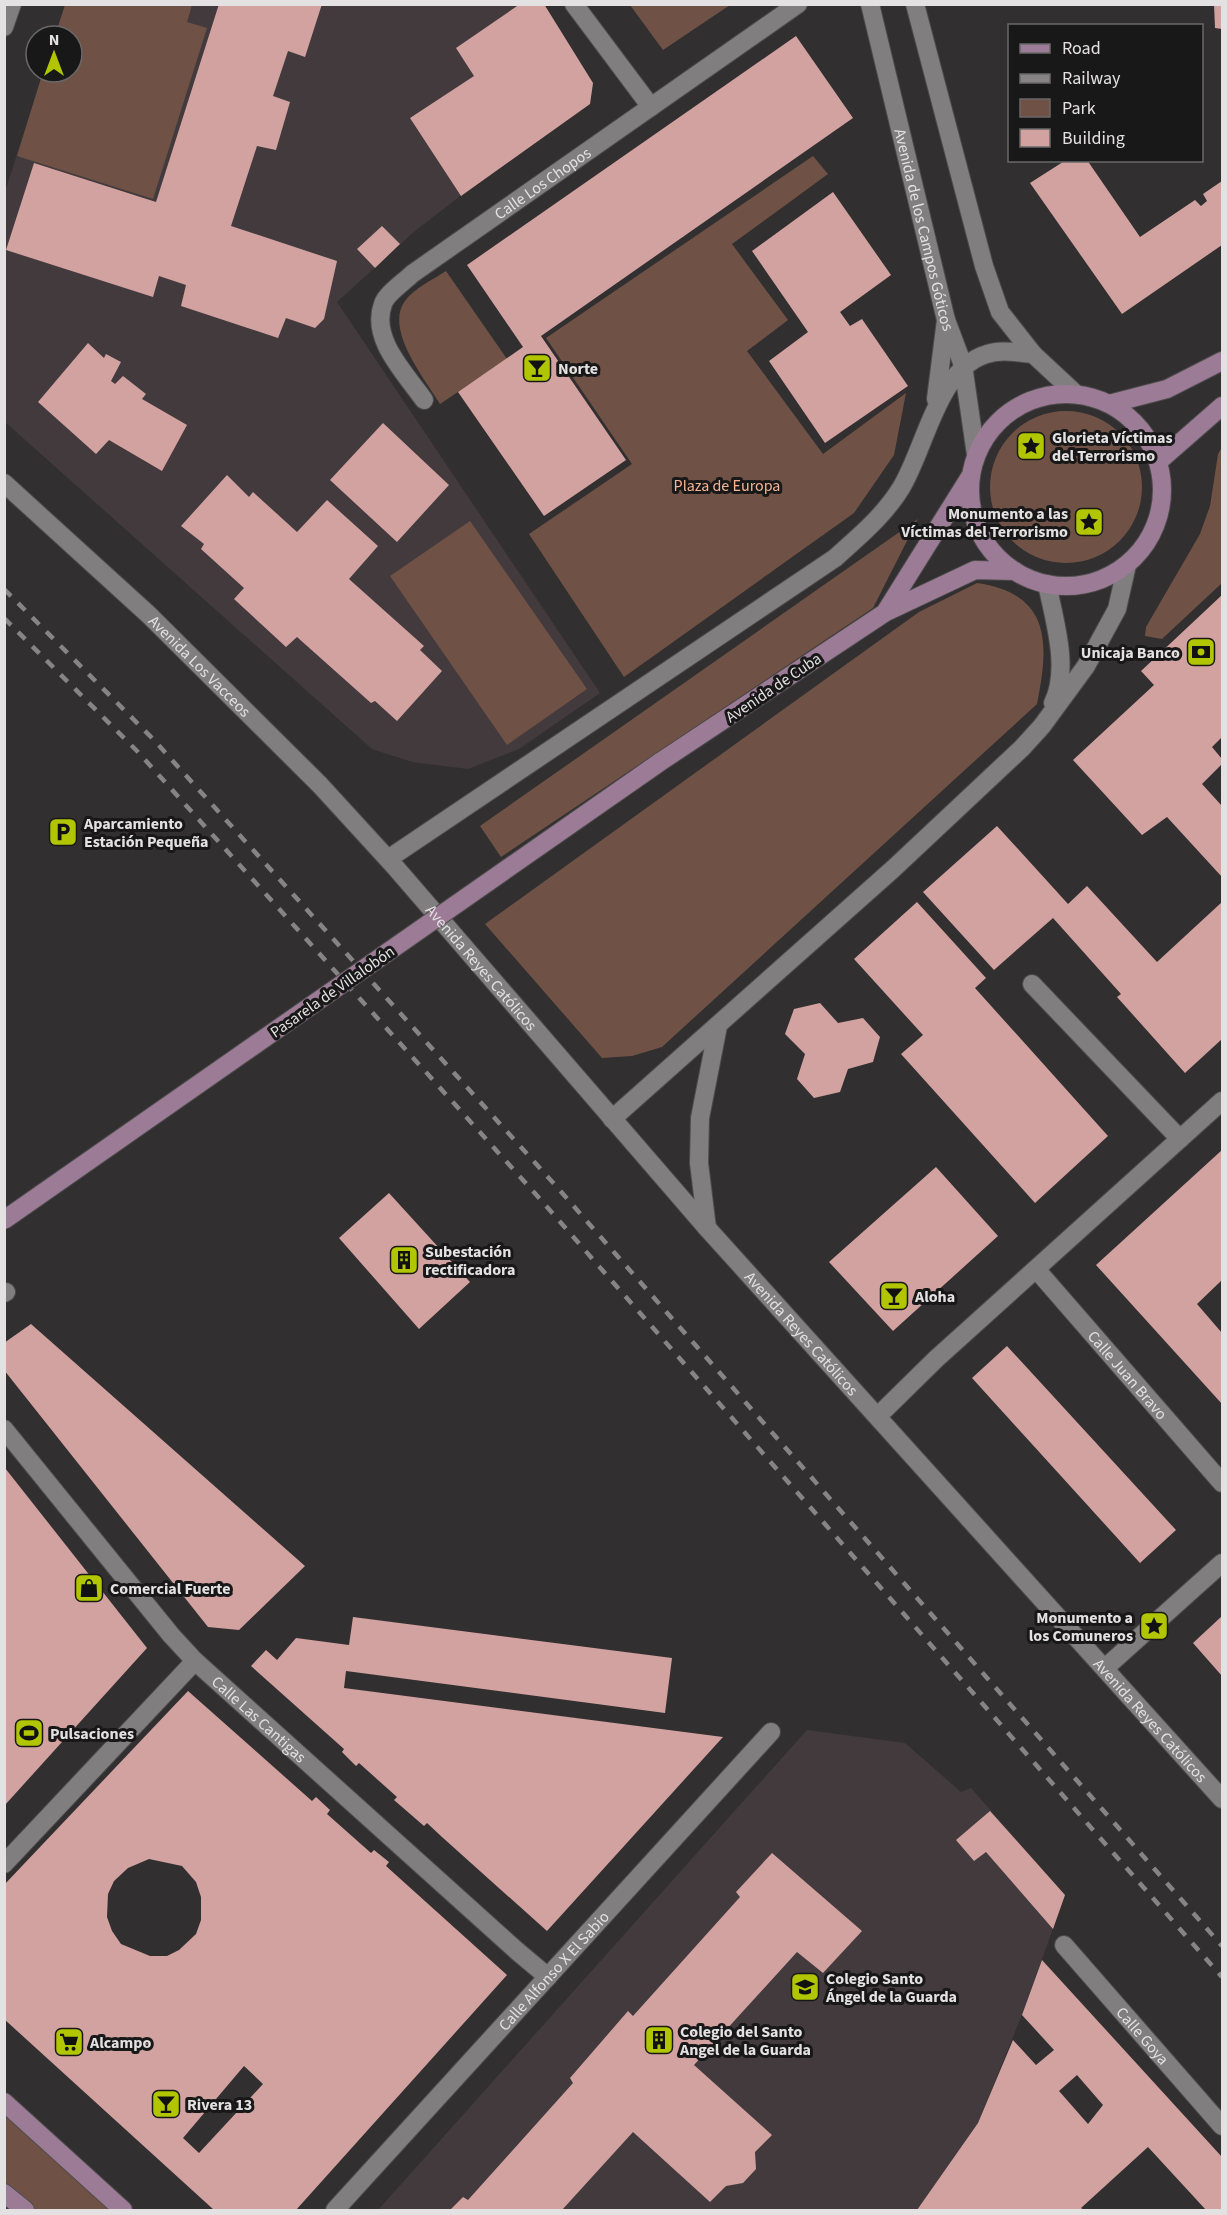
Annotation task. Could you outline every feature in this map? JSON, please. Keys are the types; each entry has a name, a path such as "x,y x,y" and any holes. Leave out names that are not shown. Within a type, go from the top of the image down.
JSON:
{"street":[{"path":"4,27 12,4"},
{"path":"574,4 651,107"},
{"name":"Calle Los Chopos","path":"424,400 387,347 380,324 383,302 412,274 798,4"},
{"name":"Avenida de los Campos Góticos","path":"870,4 946,320 963,365 976,455"},
{"path":"915,4 984,266 1000,312 1033,354 1076,394"},
{"path":"933,416 946,320"},
{"path":"388,859 835,558 868,529 900,490 919,454 947,387 963,365 987,354 1001,351 1033,354"},
{"path":"1109,404 1167,389 1222,361"},
{"path":"1076,394 1109,404 1139,428 1158,462 1162,490 1160,510 1143,548 1127,565 1094,582 1066,586 1047,584 1015,571 996,556 981,534 971,504 971,475 976,455 984,439 1002,418 1024,404 1047,396 1076,394"},
{"path":"1158,462 1222,406"},
{"name":"Avenida de Cuba","path":"886,612 971,475"},
{"name":"Avenida Los Vacceos","path":"4,483 149,615 312,777 388,859"},
{"path":"612,1119 947,820 1042,726 1086,666 1117,609 1127,565"},
{"name":"Avenida de Cuba","path":"660,762 886,612 975,570 1015,571"},
{"path":"1042,726 1059,692 1056,628 1047,584"},
{"name":"Pasarela de Villalobón","path":"4,1220 660,762"},
{"name":"Avenida Reyes Católicos","path":"388,859 707,1228 879,1415 1222,1799"},
{"path":"1032,984 1180,1139"},
{"path":"707,1228 699,1163 700,1118 718,1026"},
{"path":"879,1415 1222,1101"},
{"name":"Calle Juan Bravo","path":"1036,1269 1221,1481"},
{"name":"Calle Las Cantigas","path":"4,1429 171,1635 195,1660 548,1977"},
{"path":"1105,1668 1222,1563"},
{"path":"4,1864 195,1660"},
{"name":"Calle Alfonso X El Sabio","path":"335,2211 771,1732"},
{"name":"Calle Goya","path":"1064,1945 1222,2126"},
{"path":"4,2102 123,2211"},
{"path":"4,2193 25,2211"}],"shaded area":[{"path":"65,5 537,5 593,83 590,104 481,180 415,231 337,302 600,693 519,749 468,769 412,762 372,749 5,422 4,195 39,84 84,84 84,24 59,24"},
{"name":"Colegio Santo Ángel de la Guarda","path":"807,1730 905,1743 961,1792 971,1788 1065,1895 1022,2015 978,2123 917,2210 378,2210"}],"green space":[{"path":"65,5 192,5 187,22 207,28 153,199 17,156 39,84 84,84 84,24 59,24"},
{"path":"630,5 730,5 663,50"},
{"name":"Plaza de Europa","path":"813,156 828,174 732,244 788,320 747,351 823,454 906,393 894,455 854,513 624,677 529,534 632,464 546,338"},
{"path":"446,271 507,359 440,404 409,354 400,325 400,312 405,301 413,292"},
{"path":"1066,411 1081,412 1095,417 1120,433 1136,458 1141,472 1141,502 1136,516 1120,541 1095,557 1081,562 1066,563 1051,562 1037,557 1012,541 996,516 991,502 990,487 991,472 996,458 1012,433 1037,417 1051,412"},
{"path":"1222,447 1222,583 1162,639 1145,636 1146,627 1200,534 1210,506 1218,454"},
{"path":"918,519 873,608 501,857 480,826"},
{"path":"470,521 587,689 507,745 390,576"},
{"path":"977,583 1002,589 1020,598 1032,610 1040,625 1043,661 1037,704 662,1047 632,1056 602,1058 485,924 919,612"},
{"path":"4,2101 123,2210 28,2210 5,2189"}],"building":[{"path":"219,4 322,4 305,57 288,51 273,96 290,102 276,150 257,146 231,226 337,261 324,319 315,328 286,318 278,338 181,306 186,285 159,276 153,297 6,250 34,163 156,202"},
{"path":"520,4 544,4 593,83 590,104 461,196 410,118 474,76 456,48"},
{"path":"1214,4 1222,4 1222,29 1215,28"},
{"path":"796,36 853,118 541,336 626,460 544,516 458,392 523,347 467,265"},
{"path":"1063,162 1088,162 1140,237 1195,200 1201,206 1207,201 1203,194 1222,181 1222,245 1122,314 1030,183"},
{"path":"833,192 891,275 840,312 850,326 862,319 908,386 825,443 769,361 808,332 752,251"},
{"path":"382,226 400,244 375,268 357,249"},
{"path":"88,343 104,358 106,354 121,362 111,381 115,384 123,376 146,394 142,399 187,425 162,471 109,440 96,454 38,402"},
{"path":"383,423 449,485 397,542 330,480"},
{"path":"227,475 249,497 253,492 297,532 327,500 378,546 349,579 424,646 420,650 442,671 397,721 375,701 371,703 297,637 286,647 234,599 244,588 201,549 204,544 181,526"},
{"path":"1222,595 1222,737 1212,747 1222,759 1222,764 1202,784 1222,806 1222,877 1167,817 1142,835 1073,760 1154,685 1141,671"},
{"path":"997,826 1068,904 1087,886 1157,962 1222,902 1222,1039 1185,1073 1117,997 1121,994 1053,918 994,970 923,892"},
{"path":"917,902 986,978 975,988 1108,1136 1035,1203 901,1054 923,1035 854,959"},
{"path":"820,1003 838,1023 863,1018 880,1037 873,1062 848,1069 840,1092 814,1098 797,1079 805,1054 785,1034 794,1009"},
{"path":"1222,1150 1222,1280 1197,1304 1222,1333 1222,1404 1096,1265"},
{"path":"936,1167 998,1236 893,1331 829,1262"},
{"name":"Subestación rectificadora","path":"389,1193 470,1282 419,1329 339,1238"},
{"path":"31,1324 305,1566 239,1630 208,1627 4,1370 4,1343"},
{"path":"1007,1346 1176,1530 1140,1563 972,1378"},
{"path":"5,1468 147,1648 5,1805"},
{"path":"1222,1616 1222,1676 1193,1643"},
{"path":"353,1617 672,1658 665,1713 346,1671 344,1688 723,1737 547,1931 427,1823 424,1826 394,1800 397,1797 359,1763 356,1766 342,1752 344,1749 251,1666 266,1650 277,1660 296,1638 349,1645"},
{"path":"188,1691 312,1801 316,1797 330,1810 327,1814 371,1853 374,1850 389,1862 386,1866 507,1975 296,2210 214,2210 4,2019 4,1885","holes":["149,1859 182,1866 196,1882 201,1897 201,1920 196,1934 179,1950 167,1956 150,1956 121,1944 112,1931 107,1917 108,1894 114,1881 128,1868","244,2066 263,2084 199,2153 183,2138"]},
{"path":"990,1811 1065,1895 1053,1929 986,1852 974,1861 956,1840"},
{"name":"Colegio del Santo Angel de la Guarda","path":"772,1853 862,1931 823,1973 797,1952 694,2065 772,2135 755,2152 756,2169 743,2183 726,2186 710,2202 633,2132 562,2210 450,2210 463,2197 468,2200 573,2083 570,2078 628,2011 633,2016 740,1897 736,1892"},
{"path":"1042,1960 1222,2157 1222,2210 1206,2210 1148,2147 1081,2208 1084,2210 917,2210 978,2123 1013,2040 1036,2065 1054,2050 1022,2015","holes":["1077,2075 1103,2105 1088,2124 1059,2091"]}],"railway":[{"path":"4,589 153,739 556,1186 1222,1946"},
{"path":"4,618 138,752 540,1199 1222,1977"}],"place":[{"name":"Norte","path":"537,368"},
{"name":"Glorieta Víctimas del Terrorismo","path":"1031,446"},
{"name":"Monumento a las Víctimas del Terrorismo","path":"1089,522"},
{"name":"Unicaja Banco","path":"1201,652"},
{"name":"Aparcamiento Estación Pequeña","path":"63,832"},
{"name":"Subestación rectificadora","path":"404,1260"},
{"name":"Aloha","path":"894,1296"},
{"name":"Comercial Fuerte","path":"89,1588"},
{"name":"Monumento a los Comuneros","path":"1154,1626"},
{"name":"Pulsaciones","path":"29,1733"},
{"name":"Colegio Santo Ángel de la Guarda","path":"805,1987"},
{"name":"Colegio del Santo Angel de la Guarda","path":"659,2040"},
{"name":"Alcampo","path":"69,2042"},
{"name":"Rivera 13","path":"166,2104"}]}
